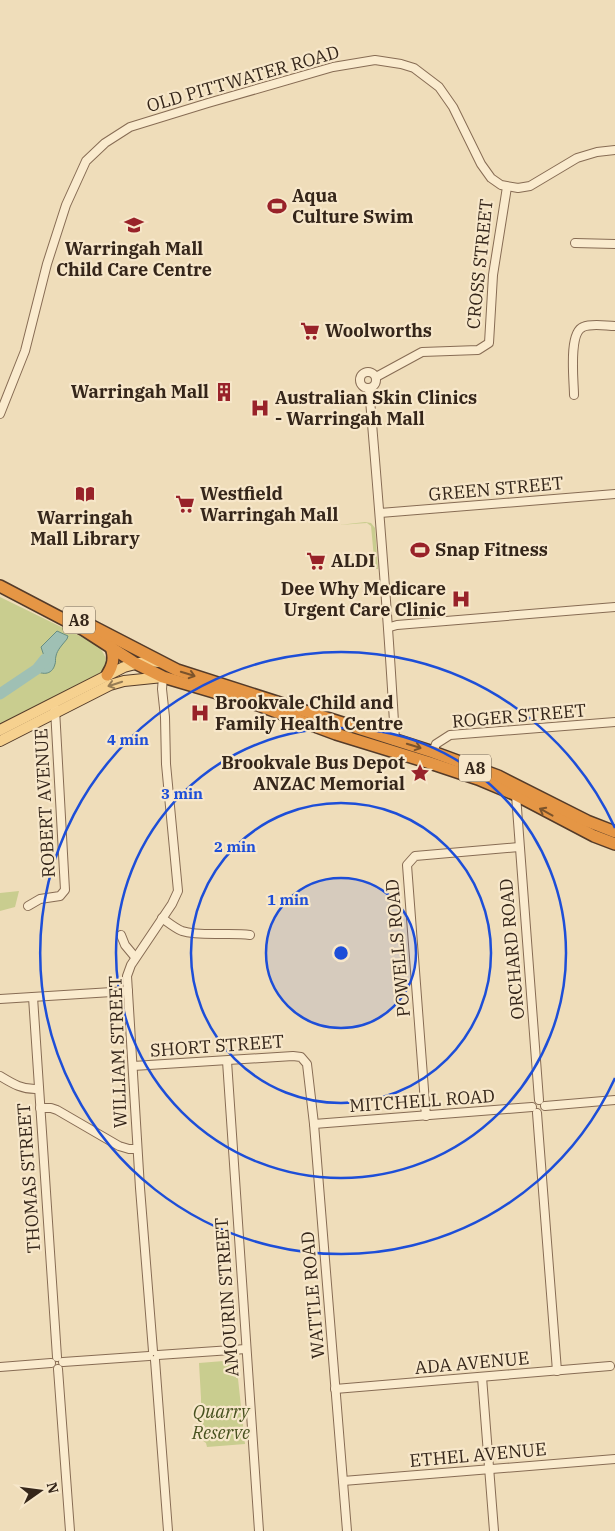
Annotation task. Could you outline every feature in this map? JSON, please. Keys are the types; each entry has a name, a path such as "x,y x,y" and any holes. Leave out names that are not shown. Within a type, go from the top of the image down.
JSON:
{"highway":[{"name":"A8","path":"0,578 177,670 433,752 498,776 587,821 615,832"},
{"name":"A8","path":"0,586 66,620 135,663 164,677 258,705 336,734 442,767 516,795 576,828 615,844"},
{"path":"107,675 113,664 111,647"},
{"path":"395,740 395,753"}],"main road":[{"path":"0,741 107,675 135,663 159,662"},
{"path":"0,730 110,685 124,681 164,677"}],"street":[{"name":"OLD PITTWATER ROAD","path":"0,414 25,351 47,264 66,205 86,161 105,143 130,127 333,67 375,60 393,62 414,68 439,87 453,106 486,172 496,182 506,187"},
{"path":"506,187 530,186 577,158 598,152 615,150"},
{"name":"CROSS STREET","path":"376,378 422,352 478,350 489,343 493,275 506,187"},
{"path":"575,243 615,244"},
{"path":"574,395 574,343 577,332 581,327 586,326 615,326"},
{"path":"369,372 376,378 375,384 369,388 361,384 361,376 369,372"},
{"path":"369,388 390,627 395,740"},
{"name":"GREEN STREET","path":"380,513 615,494"},
{"path":"390,627 615,607"},
{"name":"WILLIAM STREET","path":"164,677 162,689 166,764 178,886 177,896 135,957 128,973 128,991 138,1149 168,1531"},
{"name":"ROBERT AVENUE","path":"28,906 40,899 60,896 65,890 54,707"},
{"name":"ROGER STREET","path":"433,752 436,744 450,735 615,722"},
{"name":"ORCHARD ROAD","path":"516,795 542,1103"},
{"name":"POWELLS ROAD","path":"426,1116 407,865 415,856 519,847"},
{"path":"162,918 174,927 191,933 250,935"},
{"path":"121,935 135,957"},
{"path":"0,999 128,991"},
{"name":"THOMAS STREET","path":"33,997 38,1089 60,1359"},
{"name":"SHORT STREET","path":"133,1066 293,1056 303,1058"},
{"name":"WATTLE ROAD","path":"303,1058 308,1068 314,1124 347,1531"},
{"name":"AMOURIN STREET","path":"227,1061 260,1531"},
{"path":"0,1076 20,1088 38,1089"},
{"path":"557,1371 534,1102 615,1100"},
{"path":"535,1110 543,1111 542,1103"},
{"path":"40,1108 57,1110 119,1146 138,1149"},
{"name":"MITCHELL ROAD","path":"314,1124 535,1110"},
{"path":"51,1363 54,1358 154,1356 246,1349"},
{"path":"58,1369 63,1366 60,1359"},
{"path":"0,1367 51,1363"},
{"path":"51,1363 53,1367 58,1369"},
{"name":"ADA AVENUE","path":"335,1389 610,1366"},
{"path":"58,1369 70,1531"},
{"path":"482,1378 494,1531"},
{"name":"ETHEL AVENUE","path":"342,1480 615,1459"}],"green space":[{"path":"365,522 371,523 375,528 378,569 375,569 371,526 367,523 339,525"},
{"path":"0,597 98,645 105,656 106,662 100,673 0,726"},
{"path":"19,891 15,907 0,911 0,893"},
{"name":"Quarry Reserve","path":"236,1360 245,1444 207,1447 206,1443 192,1433 201,1415 199,1363"}],"water":[{"path":"57,631 68,636 60,647 54,668 46,673 36,671 33,669 44,656 41,647"}],"waterway":[{"path":"0,694 37,669 45,659"}],"place":[{"name":"Aqua Culture Swim","path":"277,206"},
{"name":"Warringah Mall Child Care Centre","path":"134,225"},
{"name":"Woolworths","path":"310,331"},
{"name":"Warringah Mall","path":"224,392"},
{"name":"Australian Skin Clinics - Warringah Mall","path":"260,408"},
{"name":"Warringah Mall Library","path":"85,494"},
{"name":"Westfield Warringah Mall","path":"185,504"},
{"name":"Snap Fitness","path":"420,550"},
{"name":"ALDI","path":"316,561"},
{"name":"Dee Why Medicare Urgent Care Clinic","path":"461,599"},
{"name":"Brookvale Child and Family Health Centre","path":"200,713"},
{"name":"Brookvale Bus Depot ANZAC Memorial","path":"420,773"}]}
